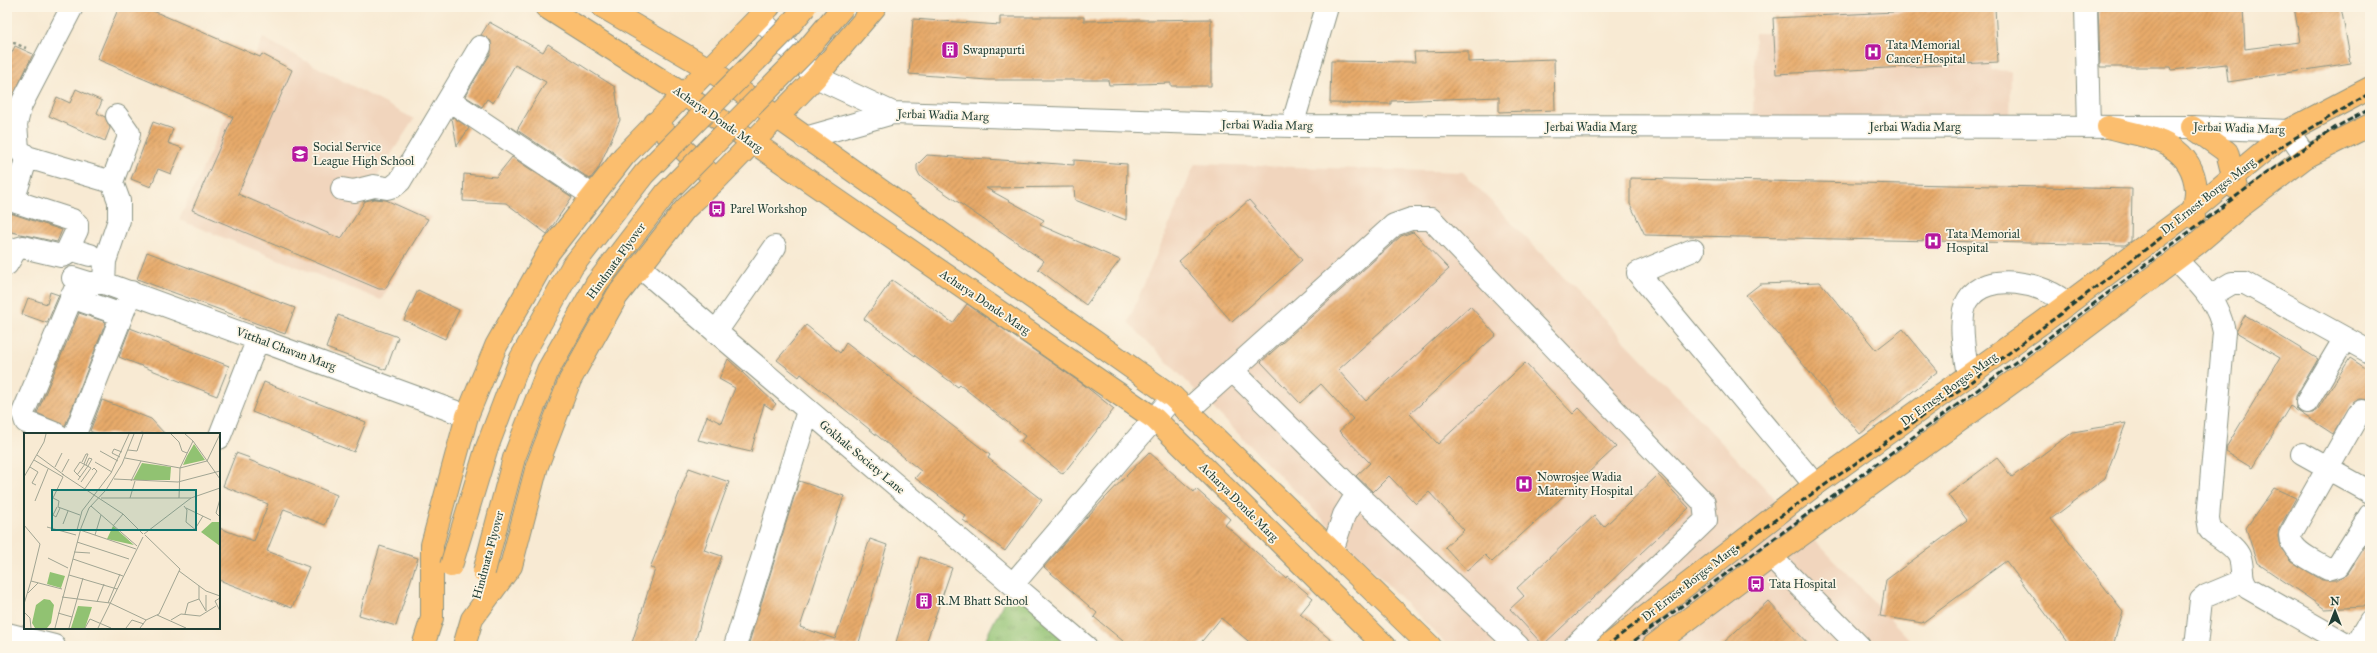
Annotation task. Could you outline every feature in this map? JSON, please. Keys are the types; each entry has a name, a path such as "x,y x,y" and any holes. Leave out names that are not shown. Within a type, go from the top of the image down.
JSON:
{"main road":[{"name":"Acharya Donde Marg","path":"546,7 683,94 752,143 1155,419 1385,646"},
{"path":"603,7 709,69 1180,404 1430,646"},
{"path":"423,646 451,566 486,450 521,358 572,267 644,174 784,32 805,7"},
{"name":"Hindmata Flyover","path":"464,646 514,458 545,378 597,283 666,193 805,52 843,7"},
{"path":"472,618 510,566 537,466 570,380 617,296 685,209 716,180 816,77 875,7"},
{"path":"432,618 432,545 467,416 496,346 549,252 624,156 655,122 764,12"},
{"name":"Jerbai Wadia Marg","path":"2288,131 2370,88"},
{"path":"655,122 716,180"},
{"path":"1654,646 1771,557 2176,260 2240,207 2306,157 2370,125"},
{"path":"2099,127 2146,137 2172,147 2185,156 2195,177 2197,191 2193,210 2198,243"},
{"path":"2192,127 2227,152 2240,207"},
{"name":"Dr Ernest Borges Marg","path":"1608,646 1815,485 2067,304 2193,210 2288,131"},
{"path":"1876,442 1895,467"}],"street":[{"path":"72,7 19,112 16,124 18,149 27,156 112,182"},
{"path":"1292,126 1327,7"},
{"path":"2086,7 2099,127"},
{"path":"764,12 816,77 893,113"},
{"path":"342,189 354,190 366,187 394,186 400,180 480,47"},
{"path":"449,100 483,121 593,196"},
{"name":"Jerbai Wadia Marg","path":"805,138 893,113 1292,126 2192,127 2288,131"},
{"path":"104,282 98,258 119,220 119,201 112,182 129,133 117,116"},
{"path":"2288,131 2306,157"},
{"path":"7,264 16,249 23,247 61,256 65,255 77,230 77,224 72,220 10,200 27,156"},
{"path":"1013,584 1155,419 1232,370 1394,224 1411,219 1431,219 1704,503 1706,520 1575,646"},
{"path":"716,332 775,247"},
{"path":"69,248 98,258"},
{"path":"1693,250 1638,273 1815,485"},
{"path":"2176,260 2210,296 2221,315 2224,332 2208,518 2210,530 2235,550 2240,558 2242,581 2248,588 2350,646"},
{"name":"Gokhale Society Lane","path":"640,268 1085,646"},
{"name":"Vitthal Chavan Marg","path":"74,285 104,282 467,416"},
{"path":"1968,375 1963,349 1963,325 1967,300 1982,288 2002,283 2030,284 2053,294 2067,304"},
{"path":"2210,296 2232,283 2245,283 2370,352"},
{"path":"54,433 26,422 23,413 74,285 122,315"},
{"path":"74,433 131,292"},
{"path":"2307,402 2345,338"},
{"path":"220,435 258,339"},
{"path":"1232,370 1357,494 1518,646"},
{"path":"735,646 808,411"},
{"path":"2370,413 2362,411 2358,415 2290,535 2290,542 2294,548 2328,569 2333,569 2338,566 2370,515"},
{"path":"2302,454 2370,492"},
{"path":"1332,550 1344,515 1357,494"},
{"path":"1771,557 1859,646"},
{"path":"2196,646 2201,600 2206,596 2242,581"},
{"path":"2356,646 2370,622"},
{"path":"7,634 54,646"}],"shaded area":[{"name":"Tata Memorial Cancer Hospital","path":"1792,7 1992,7 1991,70 2011,71 2010,125 1753,121 1755,33 1791,33"},
{"name":"Social Service League High School","path":"263,38 414,119 368,190 432,217 381,300 179,220"},
{"name":"Nowrosjee Wadia Maternity Hospital","path":"1195,164 1463,172 1916,646 1448,646 1128,322"}],"green space":[{"path":"1012,585 1076,646 982,646"}],"building":[{"path":"119,7 144,7 260,57 262,54 292,70 238,194 341,239 365,201 375,199 386,200 428,219 385,289 379,289 192,210 233,117 97,59"},
{"path":"1995,7 1998,62 1776,74 1773,18"},
{"path":"2098,7 2243,7 2245,49 2300,42 2294,7 2341,7 2351,63 2228,82 2226,64 2172,70 2171,67 2100,67"},
{"path":"1000,17 1084,17 1084,21 1211,19 1211,86 1171,86 1171,83 1109,85 1108,80 988,80 909,74 913,19 1000,25"},
{"path":"489,22 543,52 548,44 615,87 620,120 598,169 590,179 517,130 546,82 515,65 493,103 487,99 482,107 465,96 491,53 491,41 481,35"},
{"path":"15,46 33,54 7,109 7,63"},
{"path":"1468,51 1468,62 1554,59 1555,110 1499,112 1499,97 1391,101 1391,104 1330,103 1331,61 1415,62 1414,52"},
{"path":"76,89 102,101 97,113 105,117 110,128 105,141 49,116 57,97 70,103"},
{"path":"453,117 469,128 457,146 452,118"},
{"path":"153,122 173,129 168,143 182,148 171,174 158,169 151,187 131,179"},
{"path":"927,155 1074,165 1074,160 1127,164 1126,220 1075,200 1074,187 986,188 1044,220 1040,225 1120,260 1086,305 1038,269 1044,261 920,176 917,170 917,165"},
{"path":"512,157 572,197 547,234 506,203 463,201 464,174 496,177"},
{"path":"1630,178 2132,189 2131,241 2125,245 1645,235 1630,204"},
{"path":"1249,200 1302,260 1232,322 1179,261"},
{"path":"7,212 62,230 57,242 7,231"},
{"path":"1413,232 1449,269 1338,370 1366,401 1470,306 1496,335 1410,414 1438,444 1525,363 1573,414 1579,408 1616,447 1492,562 1485,555 1467,571 1445,547 1464,530 1429,492 1416,504 1389,476 1373,492 1356,476 1370,463 1339,431 1353,419 1321,384 1300,403 1261,362 1401,236"},
{"path":"147,252 295,308 285,334 137,279"},
{"path":"892,280 953,323 967,304 1084,385 1114,409 1063,474 1021,441 1025,436 960,385 958,387 864,319"},
{"path":"1820,282 1876,350 1903,329 1938,371 1860,434 1746,295 1760,284"},
{"path":"418,290 459,310 445,339 404,320"},
{"path":"50,292 59,295 47,323 22,314 28,298 47,304"},
{"path":"79,313 106,322 65,426 37,413"},
{"path":"338,315 398,337 386,370 326,348"},
{"path":"2245,315 2318,359 2296,396 2296,408 2301,413 2313,413 2318,409 2350,358 2370,371 2370,400 2359,399 2353,402 2333,434 2290,406 2252,468 2226,452 2227,446 2280,358 2236,332"},
{"path":"806,325 840,353 846,343 990,455 988,458 1042,500 1005,551 963,520 966,516 915,478 921,471 801,374 799,377 777,360"},
{"path":"130,328 229,366 217,396 119,357"},
{"path":"728,359 776,404 772,409 764,404 751,452 698,440 707,416 721,423 735,388 719,379"},
{"path":"264,382 366,422 354,452 252,412"},
{"path":"102,400 151,419 164,433 95,433 90,431"},
{"path":"2126,423 2105,478 2051,519 2123,611 2113,646 2070,646 2006,561 1922,623 1880,616 1886,580 1967,520 1948,495 1997,458 2012,477 2073,432"},
{"path":"1149,452 1194,492 1196,489 1230,519 1225,525 1286,578 1287,576 1313,598 1300,614 1338,646 1254,646 1221,618 1198,646 1129,646 1094,617 1097,613 1044,567 1086,518"},
{"path":"236,453 250,458 249,460 337,495 325,525 284,509 267,551 309,567 292,608 220,580 220,528 254,541 268,504 223,486"},
{"path":"689,468 729,482 704,550 722,556 708,596 694,646 631,646 655,569 650,568"},
{"path":"1658,475 1689,508 1543,645 1510,609 1524,596 1517,588 1594,516 1604,527"},
{"path":"799,481 844,496 800,627 835,639 870,539 887,545 858,646 748,646"},
{"path":"2274,488 2296,498 2279,529 2278,537 2280,547 2291,561 2322,580 2338,580 2348,573 2370,539 2370,597 2363,607 2325,609 2257,563 2246,528"},
{"path":"380,546 418,558 396,626 359,615"},
{"path":"920,557 952,568 925,646 895,646"},
{"path":"1768,601 1810,646 1720,646"}],"railway":[{"path":"1606,646 1737,547 1972,381 2283,145 2370,93"},
{"path":"1627,646 2043,342 2267,173 2336,127 2370,109"}],"place":[{"name":"Swapnapurti","path":"950,50"},
{"name":"Tata Memorial Cancer Hospital","path":"1873,52"},
{"name":"Social Service League High School","path":"300,154"},
{"name":"Parel Workshop","path":"717,209"},
{"name":"Tata Memorial Hospital","path":"1933,241"},
{"name":"Nowrosjee Wadia Maternity Hospital","path":"1524,484"},
{"name":"Tata Hospital","path":"1756,584"},
{"name":"R.M Bhatt School","path":"924,601"}]}
